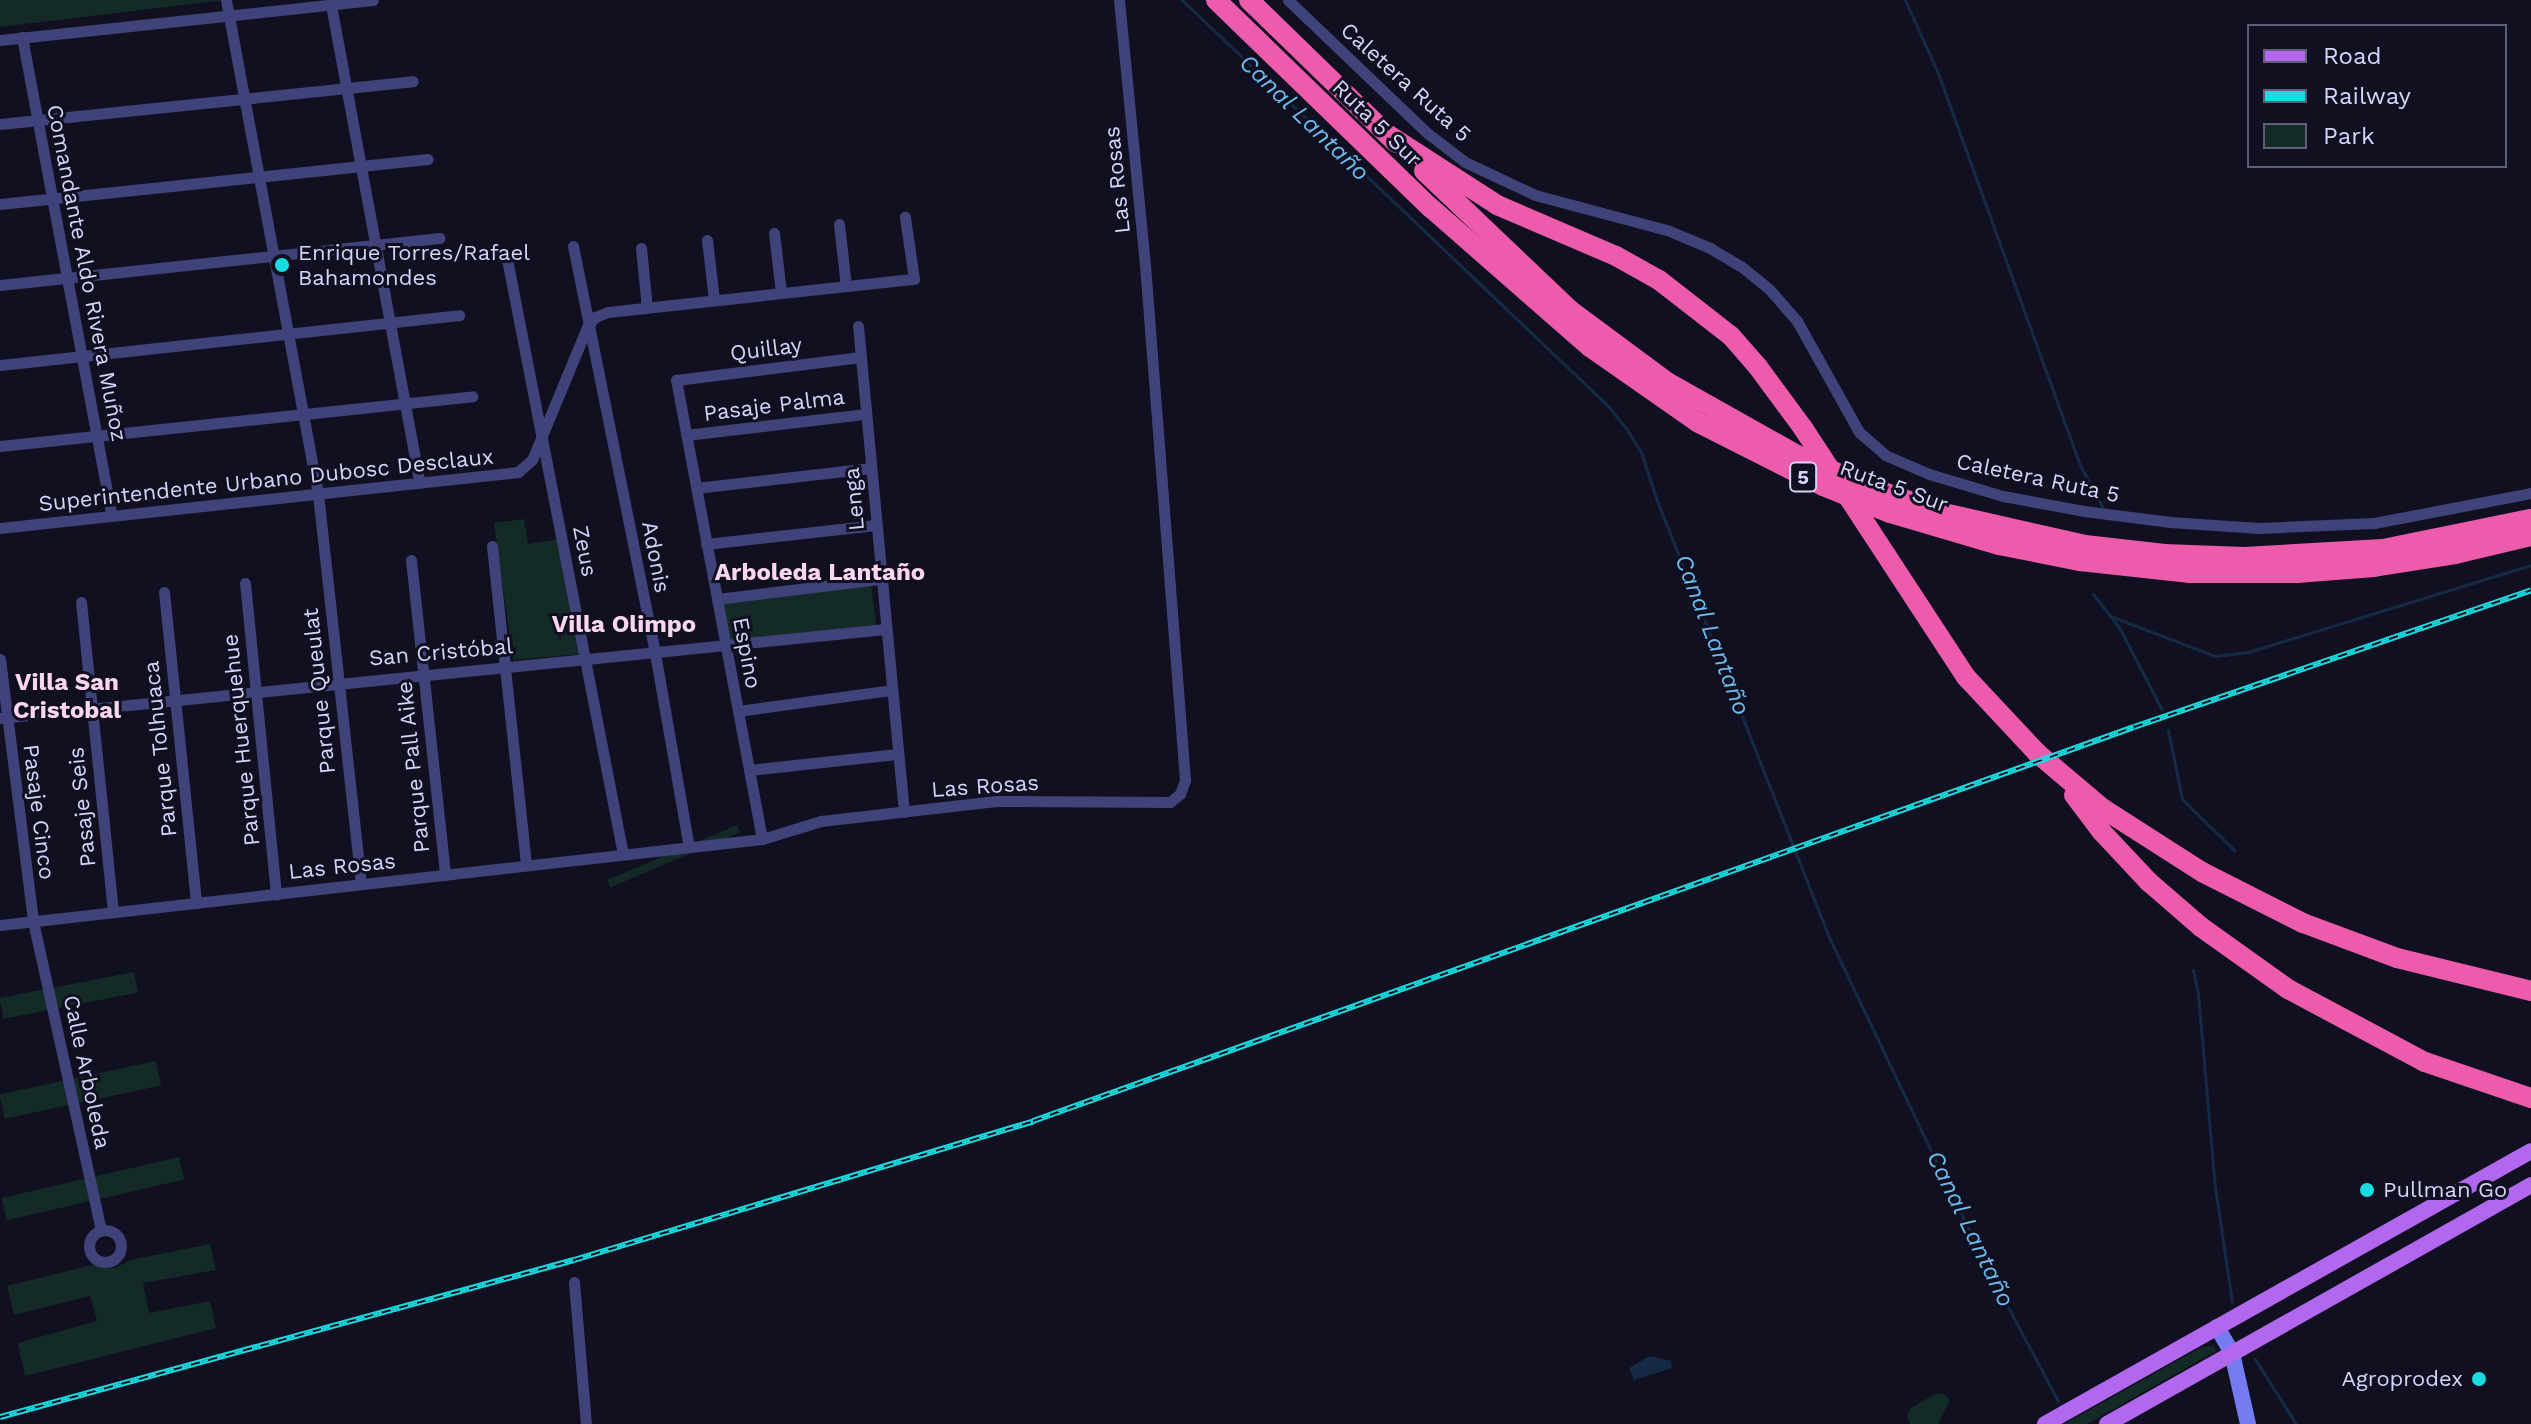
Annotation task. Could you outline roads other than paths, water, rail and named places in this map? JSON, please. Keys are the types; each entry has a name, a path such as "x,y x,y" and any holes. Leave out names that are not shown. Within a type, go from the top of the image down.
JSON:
{"highway":[{"name":"Ruta 5 Sur","path":"1216,0 1431,208 1590,347 1661,398 1728,440 1834,491 1925,524 1999,545 2080,561 2190,573 2285,574 2374,567 2455,554 2531,536"},
{"name":"Ruta 5 Sur","path":"1249,0 1539,283 1634,359 1764,438 1906,501 2014,531 2085,545 2231,557 2383,549 2531,519"},
{"path":"1387,134 1497,205 1616,256 1679,293 1745,351 1803,428 1966,677 2037,753 2061,774 2165,850 2272,909 2397,958 2531,991"},
{"path":"2061,774 2094,823 2149,882 2201,927 2261,971 2320,1008 2425,1062 2531,1098"}],"main road":[{"path":"2045,1424 2531,1151"},
{"path":"2107,1424 2531,1185"},
{"path":"2217,1327 2232,1353 2248,1424"}],"street":[{"name":"Parque Queulat","path":"226,0 318,494 361,884"},
{"path":"0,40 229,16 305,4 331,5 373,0"},
{"name":"Las Rosas","path":"0,925 762,839 809,823 996,801 1170,802 1180,794 1185,780 1145,265 1119,0"},
{"name":"Caletera Ruta 5","path":"1288,0 1426,132 1465,162 1535,195 1667,230 1710,248 1742,267 1770,290 1797,321 1859,432 1885,455 1918,470 1991,493 2084,511 2170,522 2259,528 2374,523 2531,493"},
{"path":"331,5 420,483"},
{"name":"Comandante Aldo Rivera Muñoz","path":"22,37 112,516"},
{"path":"0,124 413,81"},
{"path":"0,204 428,159"},
{"path":"590,322 608,312 914,279 905,217"},
{"path":"839,224 846,286"},
{"path":"774,233 781,293"},
{"path":"0,285 439,238"},
{"path":"707,240 714,300"},
{"name":"Adonis","path":"573,246 655,653 689,847"},
{"path":"641,248 647,308"},
{"name":"Zeus","path":"506,254 623,854"},
{"path":"0,365 459,315"},
{"name":"Superintendente Urbano Dubosc Desclaux","path":"0,528 518,472 532,460 590,322"},
{"name":"Lenga","path":"858,326 904,812"},
{"name":"Quillay","path":"676,380 861,357"},
{"name":"Espino","path":"676,380 762,839"},
{"path":"0,446 472,396"},
{"name":"Pasaje Palma","path":"686,435 866,414"},
{"path":"696,488 871,468"},
{"path":"706,544 876,525"},
{"path":"492,546 526,865"},
{"name":"Parque Pall Aike","path":"411,560 445,875"},
{"path":"717,599 881,579"},
{"name":"Parque Huerquehue","path":"245,583 276,894"},
{"name":"Parque Tolhuaca","path":"164,592 196,903"},
{"name":"Pasaje Seis","path":"81,602 113,912"},
{"name":"San Cristóbal","path":"3,717 338,681 726,647 886,629"},
{"name":"Pasaje Cinco","path":"0,659 3,717 33,921"},
{"path":"738,711 891,690"},
{"path":"749,770 897,754"},
{"name":"Calle Arboleda","path":"33,921 101,1231"},
{"path":"574,1282 586,1424"}],"water":[{"path":"1650,1356 1671,1361 1672,1368 1634,1380 1629,1368"}],"waterway":[{"name":"Canal Lantaño","path":"1182,0 1608,406 1626,428 1641,452 1656,498 1827,933 1982,1258 2058,1401"},
{"path":"1905,0 1938,73 2080,465 2103,508"},
{"path":"2110,616 2215,656 2248,652 2531,565"},
{"path":"2093,594 2119,627 2162,710"},
{"path":"2168,730 2182,799 2234,850"},
{"path":"2193,970 2198,994 2215,1187 2232,1302"},
{"path":"2255,1359 2296,1424"}],"railway":[{"path":"0,1417 574,1260 1033,1121 2134,727 2531,590"}],"place":[{"name":"Enrique Torres/Rafael Bahamondes","path":"282,265"},
{"name":"Pullman Go","path":"2367,1190"},
{"name":"Agroprodex","path":"2479,1379"}],"district":[{"name":"Arboleda Lantaño","path":"820,573"},
{"name":"Villa Olimpo","path":"624,625"},
{"name":"Villa San Cristobal","path":"67,697"}]}
